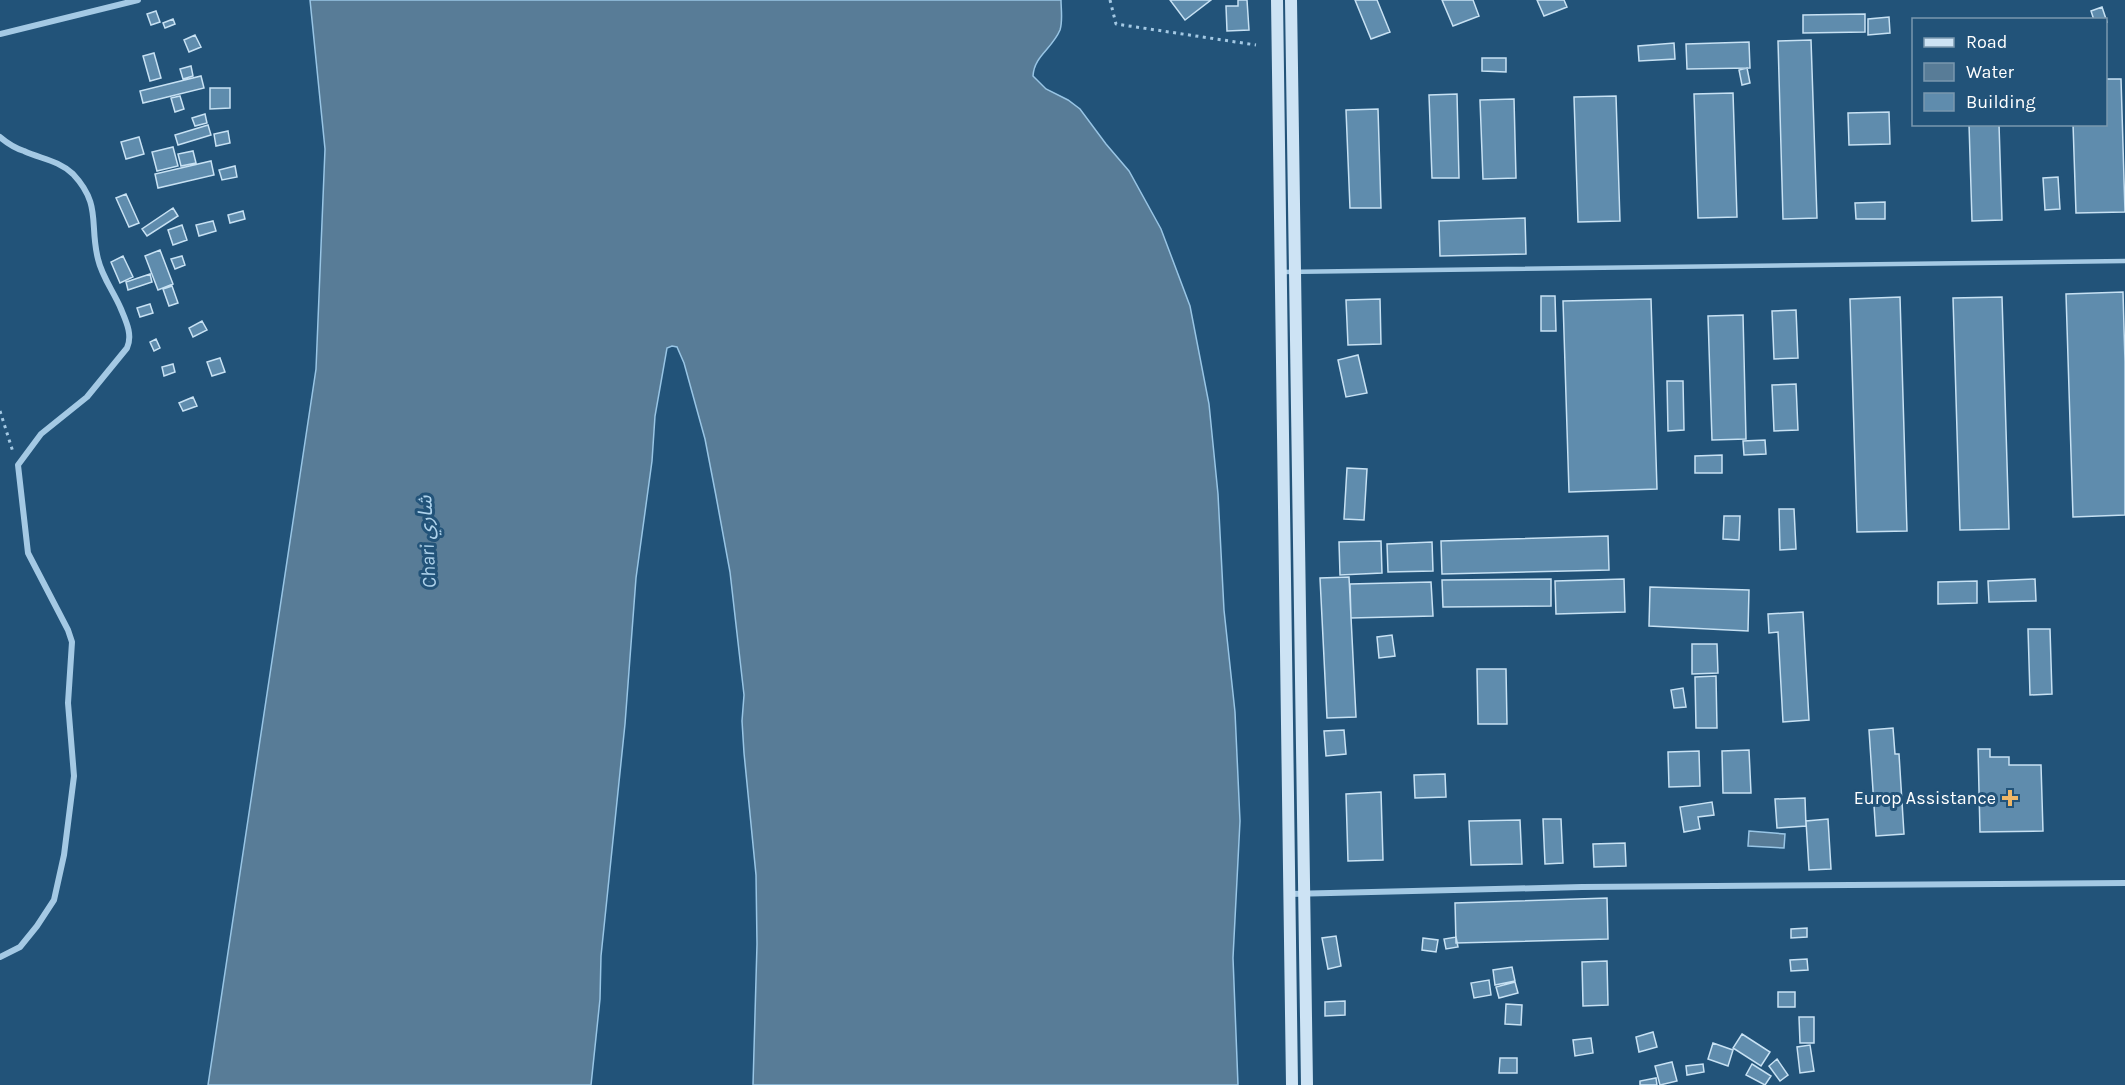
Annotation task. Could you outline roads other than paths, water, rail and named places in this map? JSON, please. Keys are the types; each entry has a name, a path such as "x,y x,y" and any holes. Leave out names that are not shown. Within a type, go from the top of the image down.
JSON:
{"main road":[{"path":"1277,0 1292,1085"},
{"path":"1291,0 1297,272 1307,1085"}],"street":[{"path":"0,34 138,0"},
{"path":"0,138 23,151 60,164 70,172 88,194 93,209 98,258 103,274 120,306 130,336 127,348 87,397 41,434 18,465 28,553 72,642 68,703 74,776 64,855 54,900 20,947 0,957"},
{"path":"1289,894 1582,887 2125,883"}],"lane":[{"path":"1281,272 2125,261"}],"water":[{"name":"Chari شاري","path":"310,0 1061,0 1060,30 1037,63 1033,76 1046,89 1080,109 1129,171 1161,229 1190,306 1209,404 1218,494 1224,610 1235,712 1240,821 1233,958 1238,1085 753,1085 757,944 756,875 744,753 742,721 744,695 730,572 705,439 684,363 677,347 672,346 667,348 655,416 652,461 636,578 625,724 601,956 600,999 591,1085 208,1085 316,369 325,149"},
{"path":"1749,831 1785,834 1784,848 1748,846"}],"place":[{"name":"Europ Assistance","path":"2010,798"}]}
